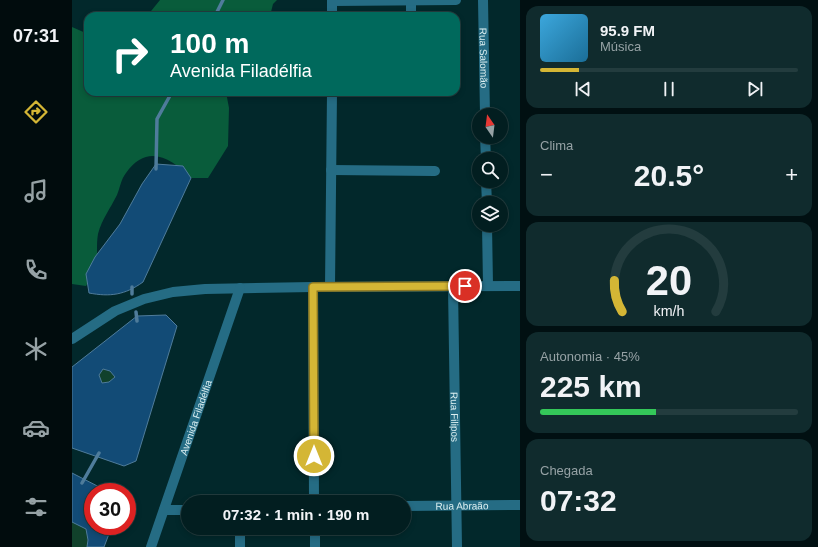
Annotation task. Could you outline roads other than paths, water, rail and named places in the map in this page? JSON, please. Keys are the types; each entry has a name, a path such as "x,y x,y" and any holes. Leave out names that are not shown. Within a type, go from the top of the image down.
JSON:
{"street":[{"path":"332,12 332,0 456,0"},
{"path":"411,0 411,12"},
{"name":"Rua Salomão","path":"482,0 485,108"},
{"path":"330,287 332,96"},
{"path":"332,170 435,171"},
{"path":"487,232 488,285"},
{"path":"72,339 115,311 144,299 173,292 240,288 453,287 488,285 520,286"},
{"path":"313,287 314,495"},
{"name":"Rua Filipos","path":"453,287 457,547"},
{"name":"Avenida Filadélfia","path":"152,547 240,288"},
{"name":"Rua Abraão","path":"411,506 520,505"},
{"path":"164,510 181,510"},
{"path":"240,535 240,547"},
{"path":"315,535 315,547"}],"water":[{"path":"156,164 183,166 191,178 143,282 130,290 117,294 104,295 89,293 86,274 95,257 120,224 142,184"},
{"path":"166,315 177,326 136,461 124,466 72,448 72,367 137,316","holes":["103,369 110,371 115,377 109,382 102,383 99,375"]},
{"path":"72,473 91,483 84,483 84,528 72,522"},
{"path":"87,535 109,535 104,547 87,547"}],"waterway":[{"path":"217,12 223,0"},
{"path":"156,169 157,119 170,96"},
{"path":"132,287 132,294"},
{"path":"136,312 137,321"},
{"path":"82,483 99,453"}]}
